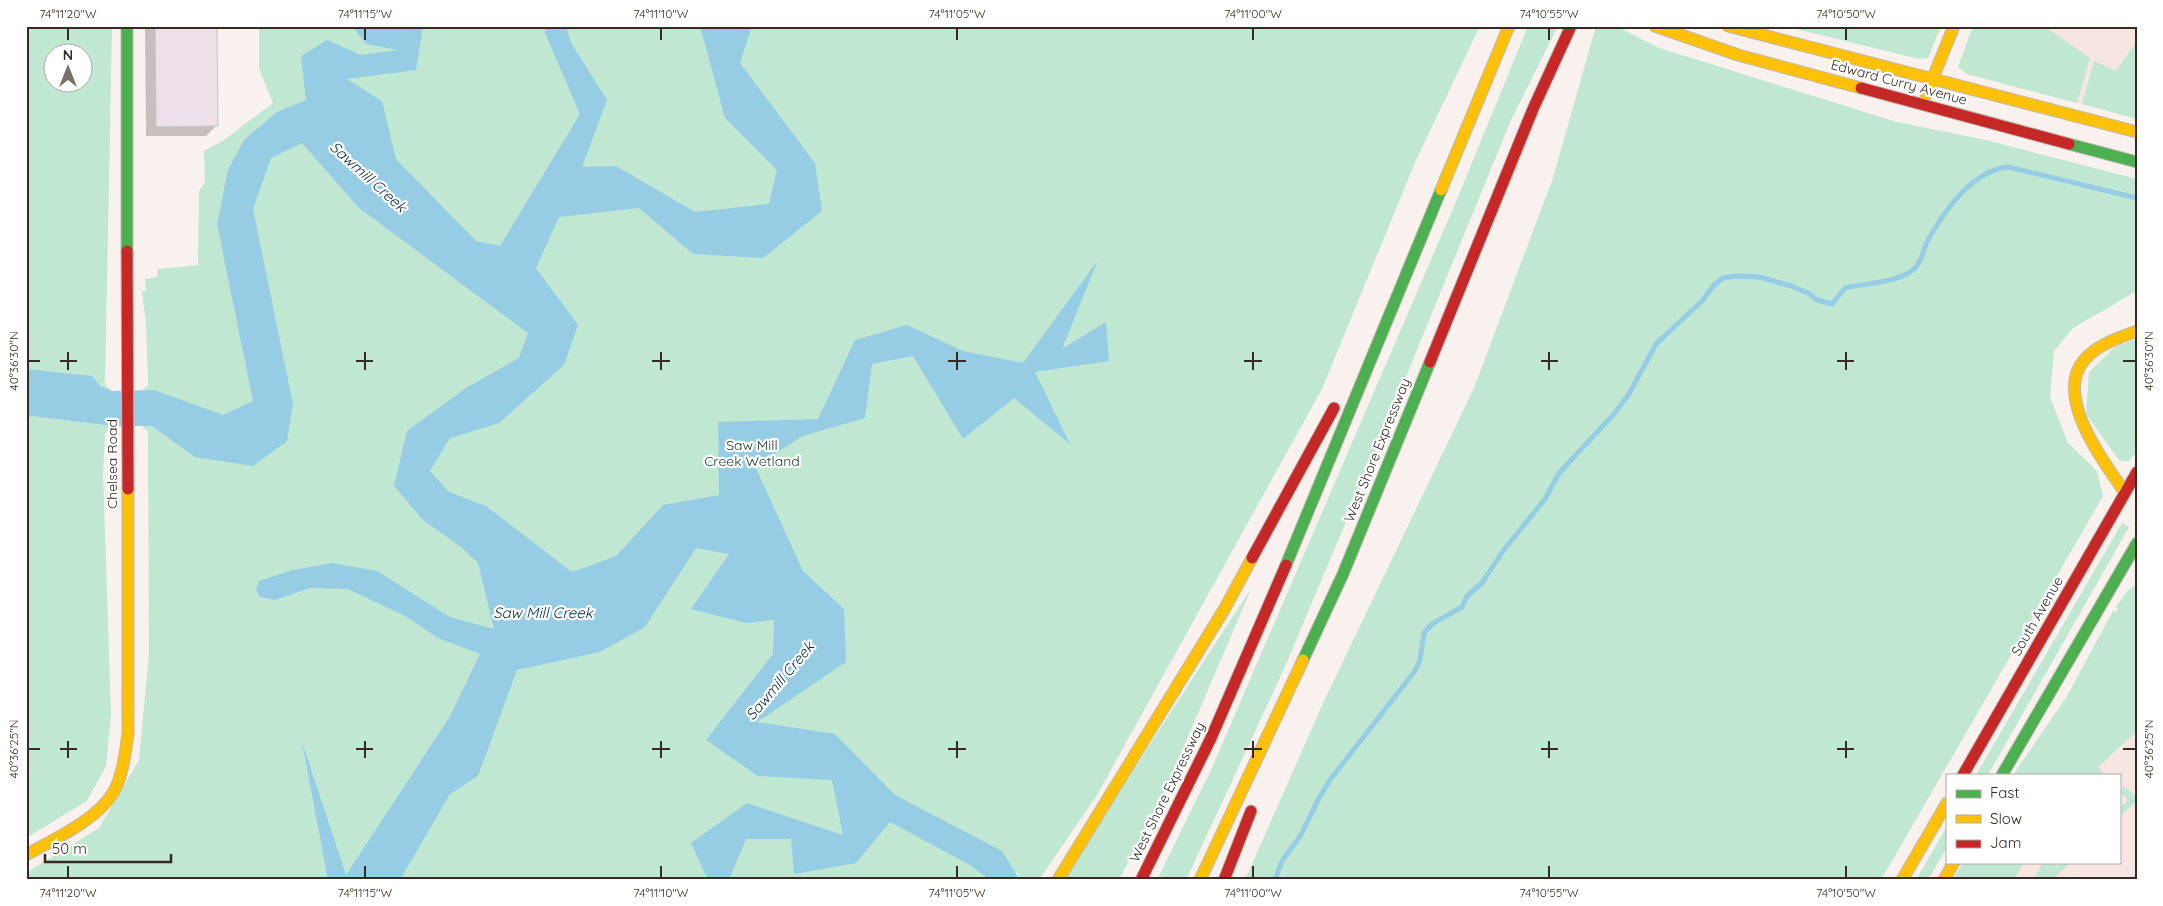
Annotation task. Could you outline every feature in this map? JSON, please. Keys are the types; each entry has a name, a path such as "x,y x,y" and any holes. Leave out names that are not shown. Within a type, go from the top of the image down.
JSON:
{"main road":[{"name":"Chelsea Road","path":"26,855 97,811 112,794 122,768 128,734 126,441 128,240 127,26"},
{"name":"West Shore Expressway","path":"1141,880 1211,738 1293,550 1405,274 1509,26"},
{"name":"West Shore Expressway","path":"1200,880 1343,574 1533,109 1571,26"},
{"name":"Edward Curry Avenue","path":"1655,26 1738,55 2137,162"},
{"name":"Edward Curry Avenue","path":"1728,26 1756,35 1932,78 2137,132"},
{"path":"1923,104 1954,26"},
{"path":"1355,369 1405,274"},
{"path":"2125,493 2086,432 2074,404 2075,381 2081,364 2090,353 2119,327 2131,320"},
{"path":"2090,353 2112,340 2137,331"},
{"path":"1058,880 1225,608 1341,394"},
{"name":"South Avenue","path":"1964,774 2137,472"},
{"path":"2003,774 2137,543"},
{"path":"1278,741 1343,574"},
{"path":"1224,880 1257,796"},
{"path":"1902,880 1946,805"},
{"path":"1944,880 1953,864"}],"shaded area":[{"path":"1973,26 2137,26 2137,119 1967,74 1958,67"},
{"path":"2137,614 2137,880 1962,880 1972,864 2120,864 2120,774 2027,774"}],"green space":[{"path":"26,26 112,26 105,382 103,382 112,391 100,386 26,380"},
{"name":"Saw Mill Creek Wetland","path":"259,26 1480,26 1416,160 1322,389 1097,795 1039,880 1020,880 1017,872 986,877 990,880 26,880 26,873 99,828 139,760 149,654 148,432 142,426 147,426 147,390 141,391 148,386 148,379 146,324 142,291 146,291 145,279 157,277 158,269 198,265 199,191 205,182 204,151 224,140 273,103 259,68"},
{"path":"1528,26 1558,26 1511,120 1284,669 1186,880 1157,880 1211,770 1458,197"},
{"path":"1596,26 1616,26 1659,48 1897,122 1986,140 2137,179 2137,291 2073,328 2054,351 2050,397 2068,443 2097,471 2103,496 1881,880 1245,880 1324,701 1474,388 1553,178"},
{"path":"1784,26 1941,26 1928,58 1919,59"},
{"path":"1973,26 2044,26 2090,58 2077,103 1967,74 1958,67"},
{"path":"2137,41 2137,119 2082,104 2094,61 2116,71"},
{"path":"2137,339 2137,445 2134,448 2137,450 2130,459 2122,461 2119,460 2086,414 2089,372 2116,346"},
{"path":"31,416 112,426 105,434 103,474 111,714 106,766 87,801 26,838 26,420"},
{"path":"2122,523 2129,527 1989,774 1977,774"},
{"path":"2137,584 2137,731 2098,767 2104,774 2014,774 2067,696 2113,611 2116,612 2118,609 2116,607 2127,591"},
{"path":"1252,587 1163,795 1119,880 1062,880"},
{"path":"2124,786 2134,795 2137,793 2137,801 2120,816 2120,808 2128,800 2120,790"},
{"path":"1946,828 1946,849 1928,880 1916,880"},
{"path":"1962,864 2023,864 2014,880 1953,880"},
{"path":"2042,864 2056,864 2057,866 2060,864 2069,864 2052,880 2033,880"}],"water":[{"name":"Saw Mill Creek","path":"352,26 423,26 416,70 347,79 382,101 396,159 476,241 500,246 580,114 545,33 546,26 566,26 571,43 607,100 582,167 616,166 695,212 769,204 777,170 725,118 700,26 752,26 740,63 815,163 822,211 763,258 693,254 639,208 559,217 536,268 578,325 564,365 499,423 450,438 430,471 449,492 486,506 572,572 616,556 663,505 719,495 718,422 818,419 855,340 907,325 963,351 1023,363 1098,260 1062,349 1106,322 1109,361 1035,372 1070,444 1014,398 963,439 913,356 872,364 865,418 803,436 755,466 803,571 844,609 846,662 757,722 835,734 895,795 1002,851 1020,880 990,880 970,865 890,822 856,863 794,874 791,839 746,839 729,880 708,880 691,843 747,803 843,835 832,780 758,776 706,740 773,654 774,620 746,623 691,609 729,554 696,548 645,627 600,652 517,670 478,776 450,794 400,880 328,880 302,742 346,875 449,718 480,654 438,638 405,616 348,589 310,588 275,600 260,597 256,590 259,581 293,570 332,563 377,571 450,617 494,629 478,563 461,547 423,520 394,486 407,431 466,388 519,358 528,333 359,208 302,143 271,158 253,209 293,404 287,441 253,466 195,457 152,426 112,426 31,416 26,420 26,369 92,376 100,386 112,391 154,390 223,415 253,401 217,224 228,170 244,140 277,112 306,100 301,56 327,40 361,55 398,50 366,44"}],"building":[{"path":"155,26 217,26 218,126 156,127"}],"waterway":[{"path":"1275,880 1282,861 1301,835 1330,780 1415,671 1420,660 1424,633 1432,624 1462,607 1467,596 1482,583 1503,551 1545,499 1559,473 1614,414 1629,394 1656,344 1703,300 1713,286 1723,278 1735,276 1760,277 1791,286 1808,293 1817,300 1832,304 1845,288 1890,280 1907,274 1914,269 1943,215 1961,193 1983,176 1995,170 2008,167 2137,198"}],"traffic: fast":[{"path":"127,26 127,251"},
{"path":"2069,144 2137,162"},
{"path":"1286,565 1441,190"},
{"path":"1303,660 1343,574 1430,362"},
{"path":"2003,774 2137,543"}],"traffic: slow":[{"path":"1441,190 1509,26"},
{"path":"1655,26 1738,55 1861,88"},
{"path":"1728,26 2137,132"},
{"path":"1926,95 1954,26"},
{"path":"2125,493 2084,426 2077,406 2074,387 2078,370 2089,355 2106,344 2137,331"},
{"path":"26,855 85,821 96,812 113,793 121,772 128,734 128,489"},
{"path":"1058,880 1225,608 1252,558"},
{"path":"1200,880 1303,660"},
{"path":"1902,880 1946,805"},
{"path":"1944,880 1953,864"}],"traffic: jam":[{"path":"1430,362 1533,109 1571,26"},
{"path":"1861,88 2069,144"},
{"path":"127,251 128,489"},
{"path":"1252,558 1334,408"},
{"path":"1964,774 2137,472"},
{"path":"1141,880 1211,738 1286,565"},
{"path":"1224,880 1251,811"}],"water label":[{"name":"Sawmill Creek","path":"368,177"},
{"name":"Sawmill Creek","path":"780,681"}]}
